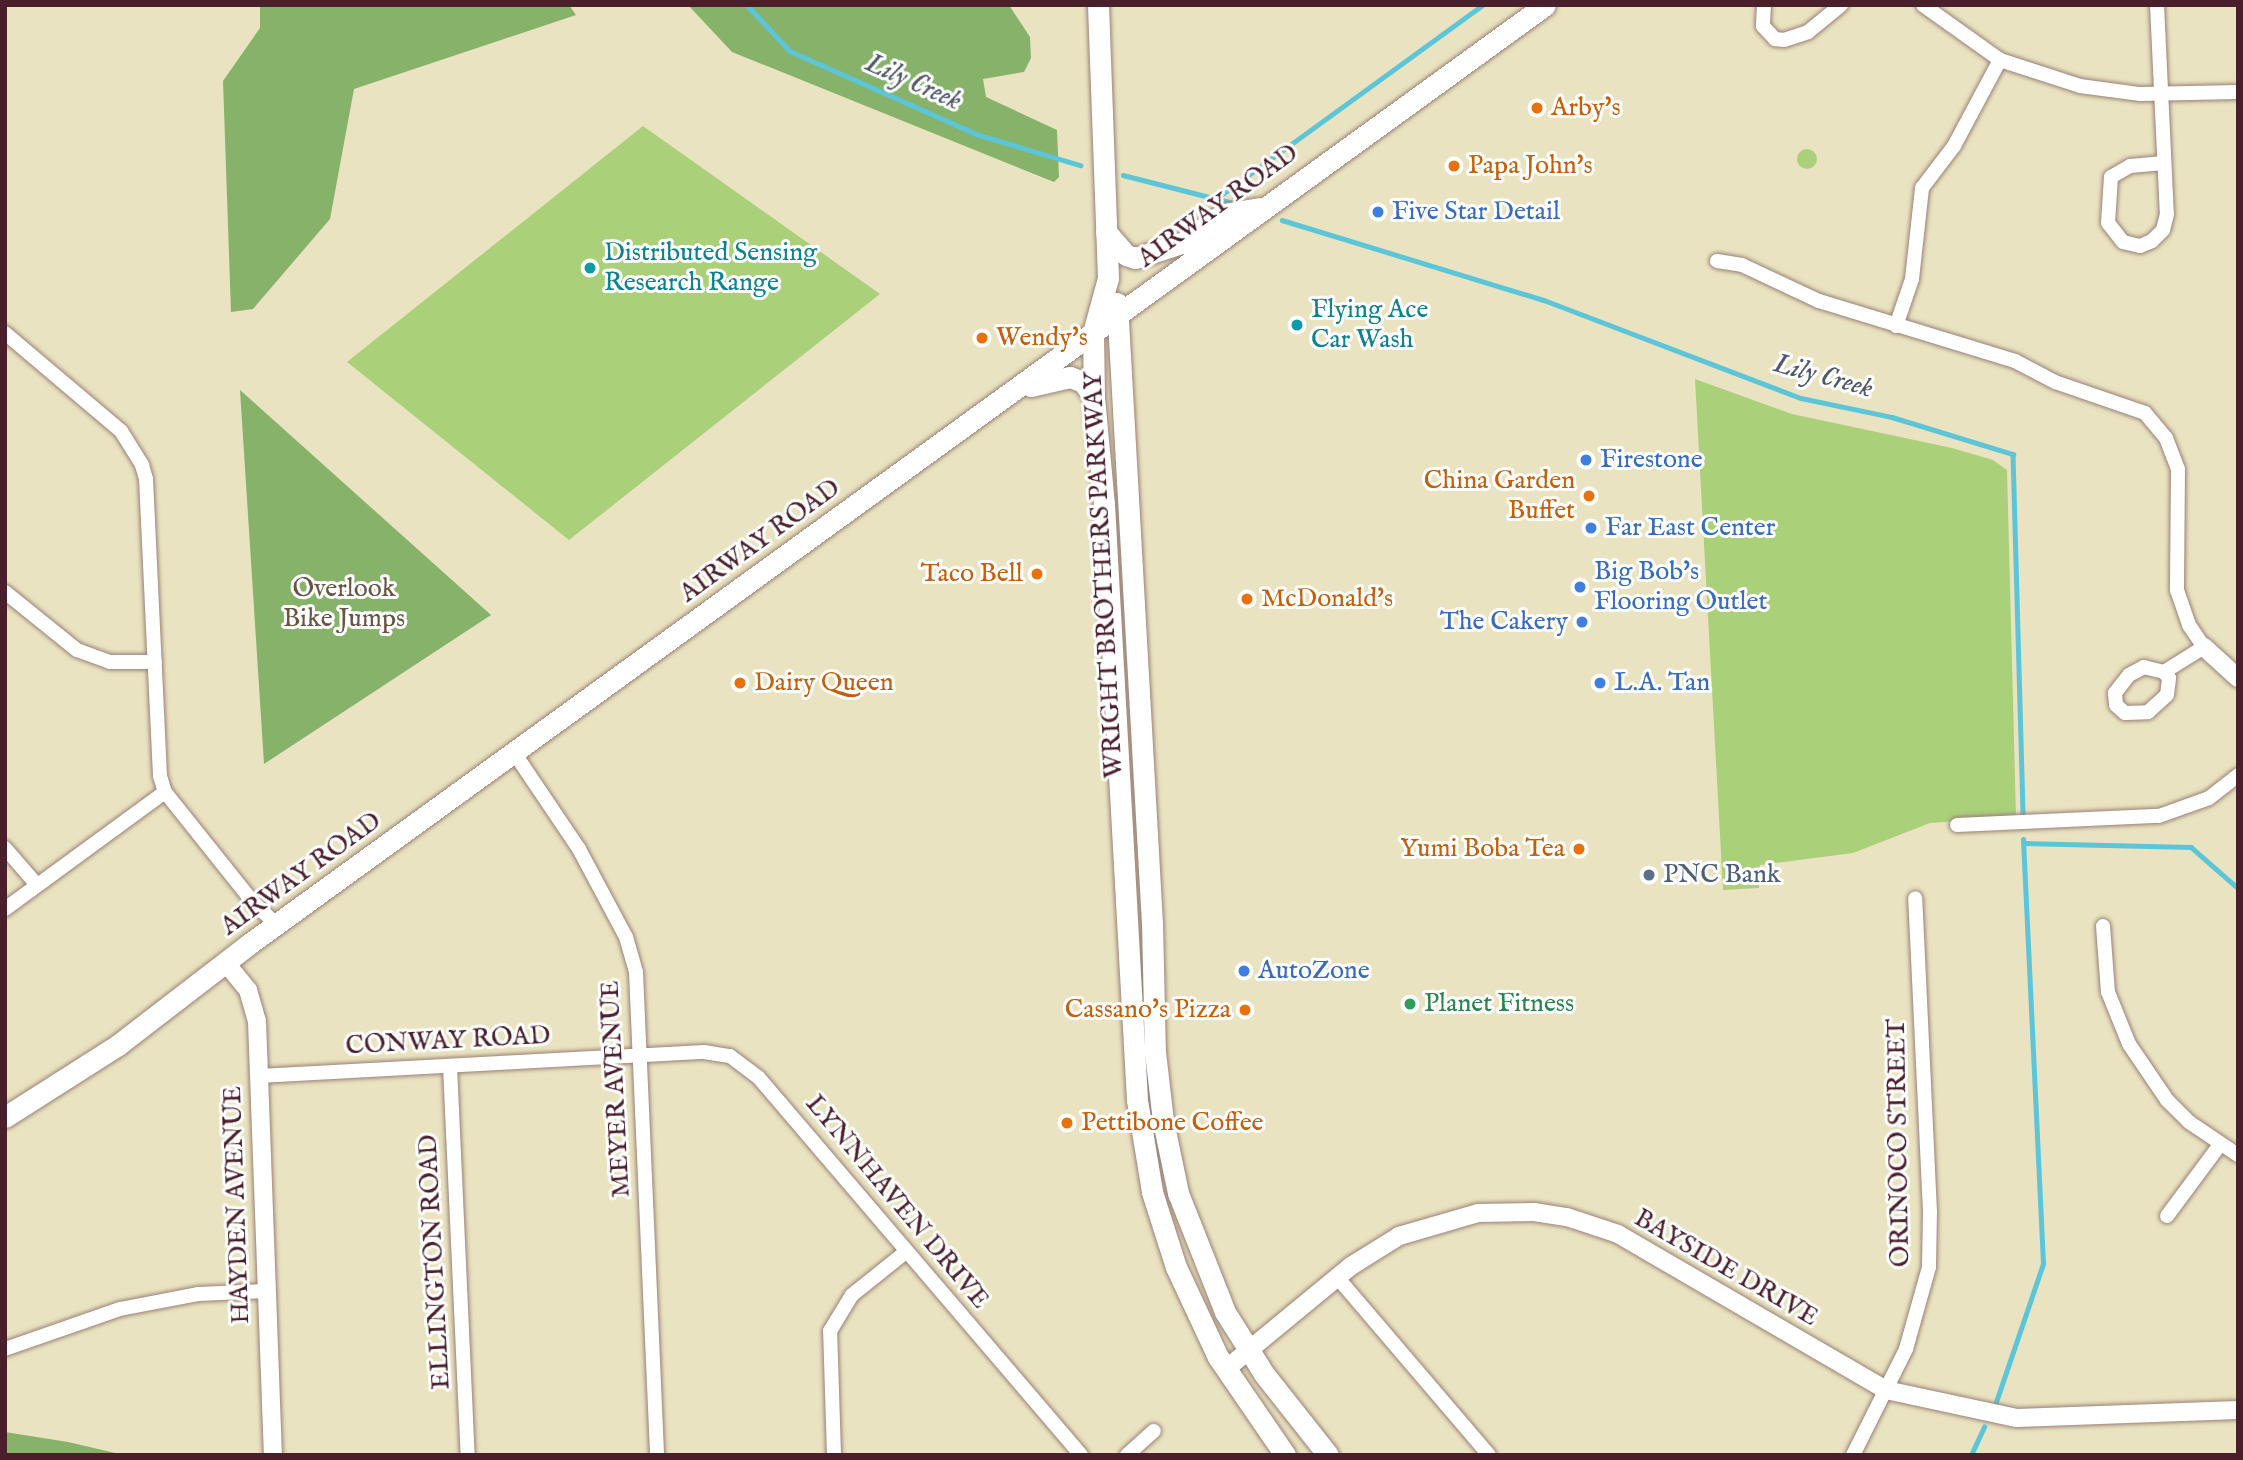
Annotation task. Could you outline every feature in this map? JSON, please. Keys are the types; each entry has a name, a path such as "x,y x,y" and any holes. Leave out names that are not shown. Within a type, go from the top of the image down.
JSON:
{"main road":[{"path":"1098,5 1108,278"},
{"name":"AIRWAY ROAD","path":"5,1117 91,1065 277,925 1545,5"},
{"path":"1106,232 1126,255 1135,258 1182,243 1223,214 1265,207"},
{"name":"WRIGHT BROTHERS PARKWAY","path":"1108,278 1120,313 1128,508 1152,923 1155,1052 1163,1121 1178,1193 1201,1259 1249,1350 1328,1455"},
{"name":"WRIGHT BROTHERS PARKWAY","path":"1108,278 1097,329 1094,397 1105,515 1137,1100 1152,1192 1167,1241 1197,1315 1226,1369 1285,1455"},
{"path":"1097,329 1106,418 1128,508"},
{"path":"1010,393 1070,377 1083,382 1094,397"}],"street":[{"path":"1764,5 1763,26 1784,40 1808,32 1833,7"},
{"path":"1923,5 2000,60 2080,86 2159,94 2238,92"},
{"path":"2157,5 2159,94 2164,163 2167,214 2163,230 2140,246 2123,242 2108,223 2107,188 2111,177 2130,166 2164,163"},
{"path":"1896,326 1912,279 1922,188 1954,146 2000,60"},
{"path":"1717,261 1742,265 1819,301 2015,361 2055,382 2145,413 2155,423 2178,469 2177,590 2189,625 2204,647 2238,678"},
{"path":"5,333 121,431 142,465 155,662 158,761 165,792 252,901 277,925"},
{"path":"5,592 85,654 128,665 155,662"},
{"path":"2164,672 2204,647"},
{"name":"MEYER AVENUE","path":"515,754 579,849 626,937 636,972 657,1455"},
{"path":"1957,825 2159,816 2209,797 2238,775"},
{"path":"5,909 165,792"},
{"path":"5,848 37,885"},
{"name":"ORINOCO STREET","path":"1853,1455 1917,1321 1931,1238 1915,898"},
{"path":"2103,926 2108,992 2129,1044 2167,1100 2219,1146 2238,1155"},
{"name":"HAYDEN AVENUE","path":"226,964 240,976 254,1005 273,1455"},
{"name":"LYNNHAVEN DRIVE","path":"640,1056 717,1053 742,1062 1081,1455"},
{"name":"CONWAY ROAD","path":"259,1076 640,1056"},
{"name":"ELLINGTON ROAD","path":"450,1066 467,1455"},
{"path":"2167,1216 2219,1146"},
{"name":"BAYSIDE DRIVE","path":"1226,1369 1337,1277 1399,1236 1448,1218 1506,1211 1567,1217 1618,1234 1663,1258 1852,1374 1886,1390 2017,1418 2238,1410"},
{"path":"834,1455 831,1331 852,1295 907,1251"},
{"path":"1337,1277 1489,1455"},
{"path":"5,1349 120,1309 198,1294 266,1291"},
{"path":"1127,1455 1154,1431"}],"green space":[{"path":"260,5 569,5 576,15 354,89 330,219 253,309 231,312 223,81 260,28"},
{"path":"688,5 1009,5 1030,37 1031,58 1024,72 983,79 986,97 1057,130 1059,177 1054,182 732,52"},
{"path":"643,126 880,294 569,540 347,362"},
{"path":"1807,149 1814,152 1817,159 1814,166 1807,169 1800,166 1797,159 1800,152"},
{"path":"1695,379 1792,414 1952,448 1993,460 2007,470 2016,817 1930,823 1853,853 1760,865 1759,888 1723,890"},
{"name":"Overlook Bike Jumps","path":"240,390 491,615 264,764"},
{"path":"5,1432 68,1442 124,1455 5,1455"}],"waterway":[{"name":"Lily Creek","path":"747,5 790,51 976,134 1080,165"},
{"path":"1217,198 1483,5"},
{"name":"Lily Creek","path":"1123,175 1233,203"},
{"name":"Lily Creek","path":"1282,220 1544,300 1801,398 1892,417 2013,454 2023,815"},
{"path":"1996,1402 2043,1264 2023,839"},
{"path":"2024,843 2191,847 2238,888"},
{"path":"1971,1455 1984,1427"}],"place":[{"name":"Arby's","path":"1537,108"},
{"name":"Papa John's","path":"1454,166"},
{"name":"Five Star Detail","path":"1378,212"},
{"name":"Distributed Sensing Research Range","path":"590,268"},
{"name":"Flying Ace Car Wash","path":"1297,325"},
{"name":"Wendy's","path":"982,338"},
{"name":"Firestone","path":"1586,460"},
{"name":"China Garden Buffet","path":"1589,496"},
{"name":"Far East Center","path":"1591,528"},
{"name":"Taco Bell","path":"1037,574"},
{"name":"Big Bob's Flooring Outlet","path":"1580,587"},
{"name":"McDonald's","path":"1247,599"},
{"name":"The Cakery","path":"1582,622"},
{"name":"Dairy Queen","path":"740,683"},
{"name":"L.A. Tan","path":"1600,683"},
{"name":"Yumi Boba Tea","path":"1579,849"},
{"name":"PNC Bank","path":"1649,875"},
{"name":"AutoZone","path":"1244,971"},
{"name":"Planet Fitness","path":"1410,1004"},
{"name":"Cassano's Pizza","path":"1245,1010"},
{"name":"Pettibone Coffee","path":"1067,1123"}]}
